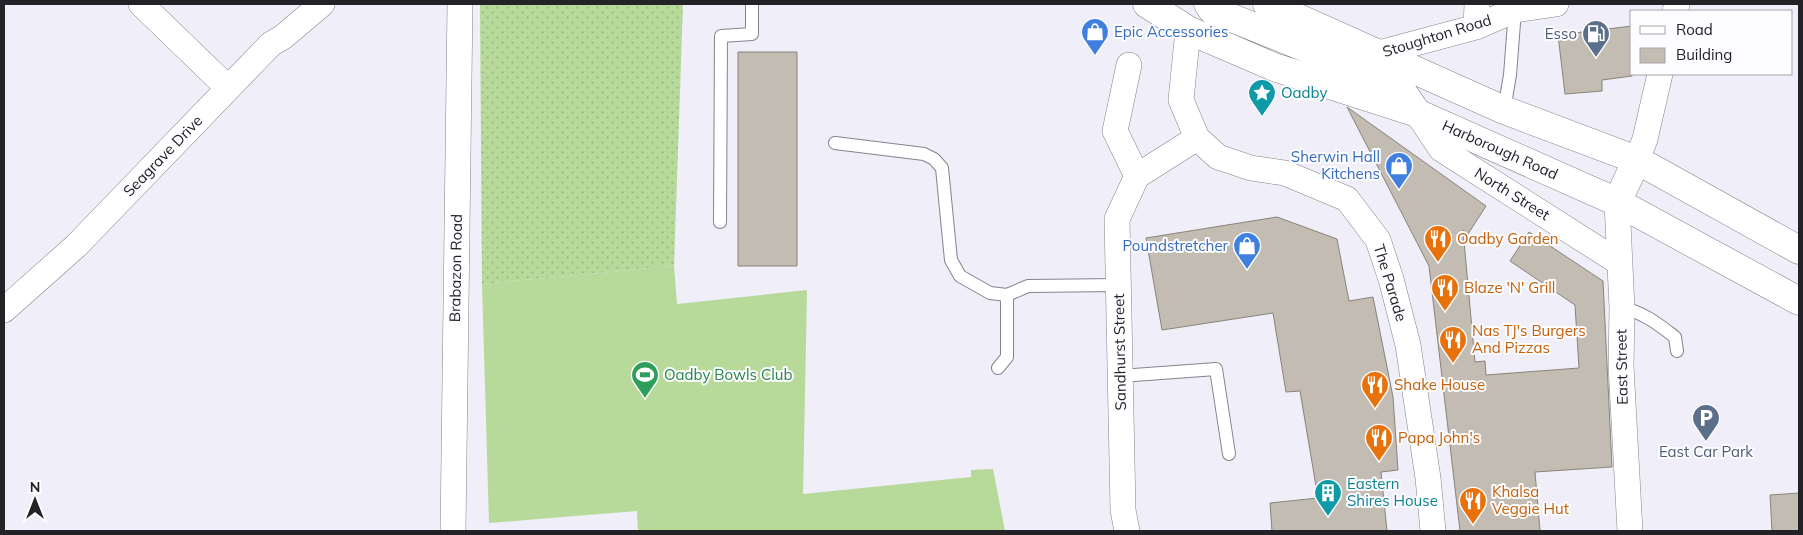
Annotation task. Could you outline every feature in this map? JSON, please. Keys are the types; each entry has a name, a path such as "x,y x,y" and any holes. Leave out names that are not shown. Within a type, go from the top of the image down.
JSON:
{"highway":[{"name":"Harborough Road","path":"1148,4 1188,17 1274,67 1417,113 1616,202 1799,301"},
{"path":"1175,4 1188,17"},
{"path":"1208,4 1212,10 1398,85 1417,113"},
{"path":"1267,4 1375,54 1504,110 1637,160 1799,250"},
{"path":"1616,202 1637,160"}],"street":[{"path":"140,4 228,88"},
{"name":"Seagrave Drive","path":"4,310 76,246 271,44 322,4"},
{"name":"Brabazon Road","path":"453,531 460,4"},
{"name":"Stoughton Road","path":"1375,54 1477,16 1556,4"},
{"name":"The Parade","path":"1188,17 1181,100 1197,138 1218,157 1251,168 1285,173 1347,199 1378,240 1391,279 1408,345 1428,478 1433,531"},
{"path":"1129,65 1115,131 1136,176 1197,138"},
{"path":"1637,160 1645,139 1660,75"},
{"name":"North Street","path":"1417,113 1440,149 1620,263"},
{"name":"Sandhurst Street","path":"1127,531 1123,510 1117,219 1136,176"},
{"name":"East Street","path":"1616,202 1622,308 1621,366 1630,531"}],"lane":[{"path":"720,222 720,36 752,34 752,4"},
{"path":"1504,110 1510,75 1515,10"},
{"path":"835,143 924,154 934,159 942,168 950,260 954,269 972,284 990,293 1007,295 1028,286 1118,285"},
{"path":"998,368 1007,357 1007,295"},
{"path":"1622,308 1632,310 1654,321 1675,337 1677,350"},
{"path":"1120,376 1216,369 1229,454"}],"green space":[{"path":"480,4 683,4 674,266 482,284"},
{"name":"Oadby Bowls Club","path":"674,266 677,304 807,290 803,494 971,477 971,470 993,469 1005,531 638,531 637,511 489,523 482,284"}],"building":[{"name":"Esso","path":"1630,26 1630,75 1632,76 1602,80 1602,91 1565,94 1558,35"},
{"path":"738,52 797,52 797,266 738,266"},
{"path":"1347,107 1486,206 1468,234 1463,230 1475,362 1485,361 1486,375 1579,368 1575,305 1510,261 1529,232 1603,281 1612,467 1535,472 1540,531 1460,531 1429,266"},
{"path":"1277,217 1337,239 1349,301 1373,297 1393,397 1398,470 1381,472 1387,531 1272,531 1270,503 1318,498 1300,391 1286,392 1273,313 1162,330 1146,238"},
{"path":"1799,493 1799,531 1772,531 1770,495"}],"place":[{"name":"Epic Accessories","path":"1095,56"},
{"name":"Esso","path":"1596,58"},
{"name":"Oadby","path":"1262,117"},
{"name":"Sherwin Hall Kitchens","path":"1399,190"},
{"name":"Oadby Garden","path":"1438,263"},
{"name":"Poundstretcher","path":"1247,270"},
{"name":"Blaze 'N' Grill","path":"1445,312"},
{"name":"Nas TJ's Burgers And Pizzas","path":"1453,364"},
{"name":"Oadby Bowls Club","path":"645,399"},
{"name":"Shake House","path":"1375,409"},
{"name":"East Car Park","path":"1706,442"},
{"name":"Papa John's","path":"1379,462"},
{"name":"Eastern Shires House","path":"1328,517"},
{"name":"Khalsa Veggie Hut","path":"1473,525"}]}
